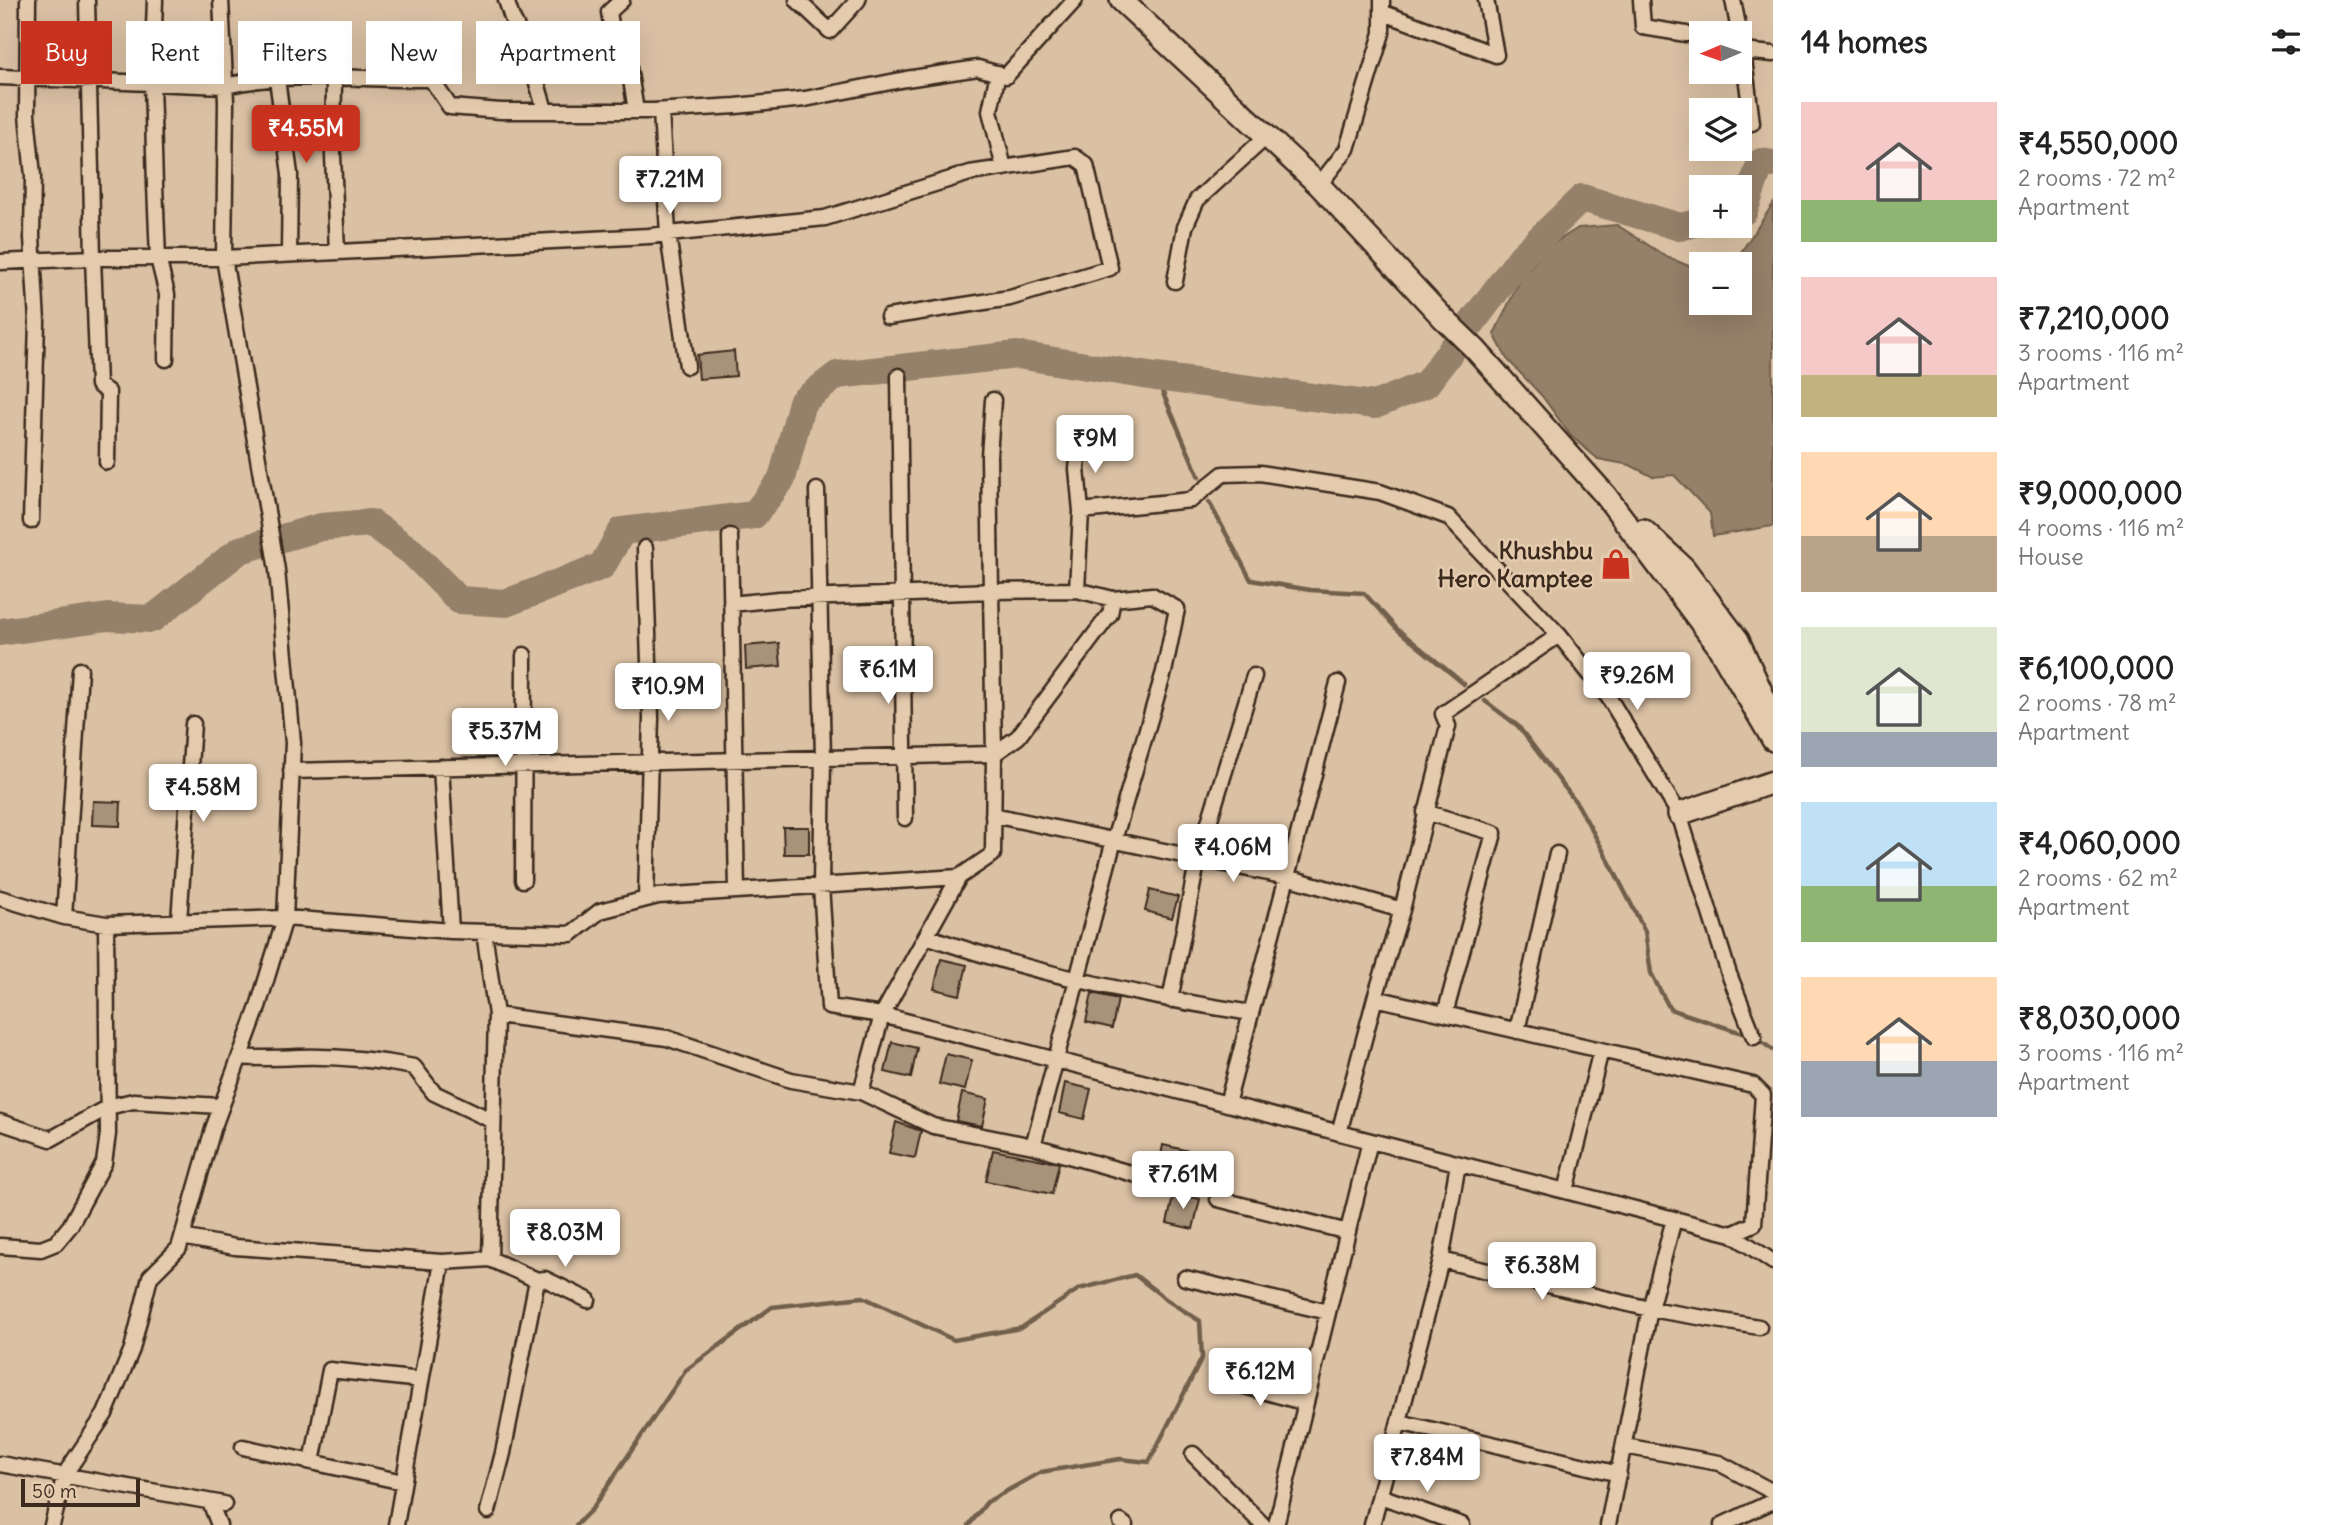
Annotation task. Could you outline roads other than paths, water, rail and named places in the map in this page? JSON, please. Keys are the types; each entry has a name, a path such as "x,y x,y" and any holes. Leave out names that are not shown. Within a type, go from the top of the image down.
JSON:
{"street":[{"path":"28,0 28,21"},
{"path":"87,0 87,21"},
{"path":"154,21 155,0"},
{"path":"52,1525 65,1474 105,1413 132,1349 150,1277 179,1248 221,1106 257,1010 285,918 293,743 277,570 224,258 225,86 221,0"},
{"path":"506,0 526,46 545,110"},
{"path":"622,0 609,12 612,31 628,61 636,111"},
{"path":"797,0 830,31 858,0"},
{"path":"352,79 431,79 450,107 501,111 661,111 805,99 978,68 1006,76 1075,0"},
{"path":"1121,0 1319,185 1475,349 1606,496 1717,643 1773,740"},
{"path":"1319,185 1347,149 1382,33 1383,6 1496,55 1486,0"},
{"path":"1641,0 1643,27 1686,34"},
{"path":"1732,0 1737,21"},
{"path":"1752,52 1773,54"},
{"path":"998,73 990,111 1004,168"},
{"path":"0,77 21,77"},
{"path":"176,84 225,86 238,83"},
{"path":"28,84 37,322 31,521"},
{"path":"90,84 98,385 108,392 107,462"},
{"path":"152,84 158,258 167,294 166,359"},
{"path":"278,84 290,174 289,254"},
{"path":"334,84 333,155 337,252"},
{"path":"661,111 668,234 687,366"},
{"path":"1175,281 1185,227 1197,200 1267,136"},
{"path":"0,262 93,258 224,258 668,234 825,219 970,173 1075,157 1086,165 1110,268 1010,298 888,317"},
{"path":"899,376 905,818"},
{"path":"861,1092 882,1015 959,877 993,854 989,456 993,400"},
{"path":"1077,590 1081,511 1077,469 1080,439"},
{"path":"1081,511 1191,500 1223,474 1260,473 1380,492 1448,517 1559,635 1609,698 1679,814 1729,974 1754,1037"},
{"path":"817,490 823,758 821,886 829,1007 882,1015 1732,1234 1773,1262"},
{"path":"1606,496 1692,578 1738,640 1773,721"},
{"path":"730,536 737,891"},
{"path":"645,548 651,718 646,899"},
{"path":"732,604 904,593 1077,590 1113,599 1152,595 1177,609 1164,672 1114,841 1033,1146"},
{"path":"291,771 994,754 1018,737 1110,614 1113,599"},
{"path":"1339,1133 1402,910 1448,726 1443,714 1559,635"},
{"path":"523,880 524,656"},
{"path":"64,916 79,670"},
{"path":"1170,1000 1198,858 1254,676"},
{"path":"1227,1104 1338,683"},
{"path":"179,921 193,724"},
{"path":"441,768 451,931"},
{"path":"1679,814 1773,782"},
{"path":"1425,812 1494,833 1445,1014"},
{"path":"993,815 1287,877 1402,910"},
{"path":"1517,1031 1557,854"},
{"path":"0,898 64,916 106,924 285,918 451,931 571,934 600,911 657,896 959,877"},
{"path":"0,1246 41,1249 56,1243 70,1226 104,1163 108,1134 106,924"},
{"path":"484,932 496,1015 490,1259"},
{"path":"926,936 980,955 1078,980 1170,1000 1251,1013"},
{"path":"1375,998 1753,1085 1763,1095 1754,1224 1732,1234"},
{"path":"496,1015 667,1038 791,1080 861,1092 933,1126 1033,1146 1148,1178"},
{"path":"1566,1191 1601,1050"},
{"path":"240,1057 267,1060 301,1057 377,1060 414,1067 434,1093 494,1121"},
{"path":"0,1122 51,1139 108,1107 133,1101 221,1106"},
{"path":"1276,1525 1370,1141"},
{"path":"1372,1525 1441,1261 1458,1164"},
{"path":"1218,1199 1348,1232"},
{"path":"1608,1525 1650,1309 1674,1219"},
{"path":"182,1237 235,1247 442,1262 490,1259 537,1280 545,1279 588,1300"},
{"path":"1441,1261 1650,1309 1759,1327"},
{"path":"396,1525 442,1262"},
{"path":"1185,1278 1328,1312"},
{"path":"488,1511 503,1453 537,1280"},
{"path":"312,1462 330,1370 421,1380"},
{"path":"1223,1380 1306,1403"},
{"path":"1399,1422 1619,1474"},
{"path":"1625,1446 1719,1463 1773,1492"},
{"path":"243,1447 404,1482"},
{"path":"1194,1454 1262,1525"},
{"path":"0,1464 217,1503 219,1525"},
{"path":"1380,1496 1462,1525"},
{"path":"1723,1525 1773,1502"}],"waterway":[{"path":"1752,188 1761,162 1773,164"},
{"path":"0,632 108,617 152,619 240,550 321,527 371,523 412,552 459,600 506,603 602,566 622,531 754,515 782,479 802,402 837,375 1017,355 1156,377 1375,405 1426,384 1522,256 1582,198 1680,227 1689,225"},
{"path":"1156,377 1199,477"},
{"path":"1209,502 1251,580 1310,590 1364,593 1397,629 1464,684"},
{"path":"1485,701 1518,726 1578,805 1645,931 1651,973 1670,1009 1748,1035"},
{"path":"1756,1038 1773,1050"},
{"path":"576,1525 592,1509 686,1370 772,1307 863,1297 954,1340 1021,1328 1079,1289 1135,1275 1200,1321 1202,1358 1149,1462 1120,1459 1041,1472 987,1502 969,1525"}],"place":[{"name":"Khushbu Hero Kamptee","path":"1616,564"}]}
